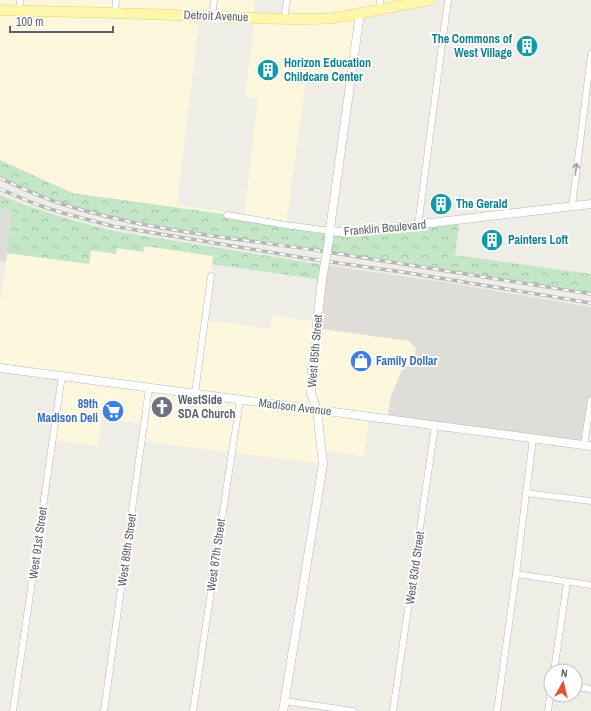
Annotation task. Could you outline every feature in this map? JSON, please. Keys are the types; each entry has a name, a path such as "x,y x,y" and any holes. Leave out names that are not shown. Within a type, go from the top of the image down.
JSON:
{"main road":[{"name":"Detroit Avenue","path":"0,10 284,19 329,19 360,13 379,5 430,0"}],"street":[{"path":"19,11 20,0"},
{"path":"114,13 116,0"},
{"path":"212,16 214,0"},
{"path":"284,19 287,0"},
{"path":"418,225 448,0"},
{"name":"West 85th Street","path":"283,711 323,464 317,410 311,393 312,369 322,280 360,13"},
{"path":"572,208 591,54"},
{"name":"Franklin Boulevard","path":"227,215 286,225 329,236 572,208 591,204"},
{"path":"195,393 210,276"},
{"name":"Madison Avenue","path":"0,368 588,445"},
{"name":"West 91st Street","path":"13,711 62,376"},
{"name":"West 89th Street","path":"104,711 150,388"},
{"name":"West 87th Street","path":"194,711 240,400"},
{"path":"588,445 591,400"},
{"name":"West 83rd Street","path":"394,711 435,426"},
{"path":"497,711 533,438"},
{"path":"526,493 591,501"},
{"path":"516,574 591,585"},
{"path":"555,663 567,582"},
{"path":"284,701 352,711"}],"shaded area":[{"path":"0,0 255,0 253,18 284,19 287,0 430,0 360,13 350,85 306,79 286,225 223,214 72,193 0,160","holes":["199,22 254,24 245,97 258,99 244,215 177,205"]},
{"path":"0,209 13,211 6,262 0,261"},
{"path":"145,246 213,256 205,320 270,329 272,315 317,322 317,328 410,341 416,348 414,364 403,368 391,396 387,420 369,418 364,456 322,451 323,464 142,441 144,424 102,418 98,446 53,440 62,376 1,369 0,378 0,305 7,253 89,264 91,250 116,254 117,248 144,252"},
{"path":"324,265 444,282 591,307 591,400 584,445 387,420 391,396 403,368 414,364 416,348 409,341 316,328"}],"green space":[{"path":"0,160 72,193 223,214 330,231 460,220 455,255 591,274 591,294 321,251 160,228 96,214 32,193 0,178"},
{"path":"0,195 56,215 114,231 324,265 322,280 212,264 213,256 145,246 144,252 117,248 116,254 91,250 89,264 7,253 12,211 0,209"}],"railway":[{"path":"0,178 32,193 65,205 96,214 160,228 321,251 591,294"},
{"path":"0,189 38,205 112,226 591,303"}],"place":[{"name":"The Commons of West Village","path":"527,46"},
{"name":"Horizon Education Childcare Center","path":"268,70"},
{"name":"The Gerald","path":"441,204"},
{"name":"Painters Loft","path":"492,240"},
{"name":"Family Dollar","path":"361,361"},
{"name":"WestSide SDA Church","path":"162,407"},
{"name":"89th Madison Deli","path":"113,411"}]}
